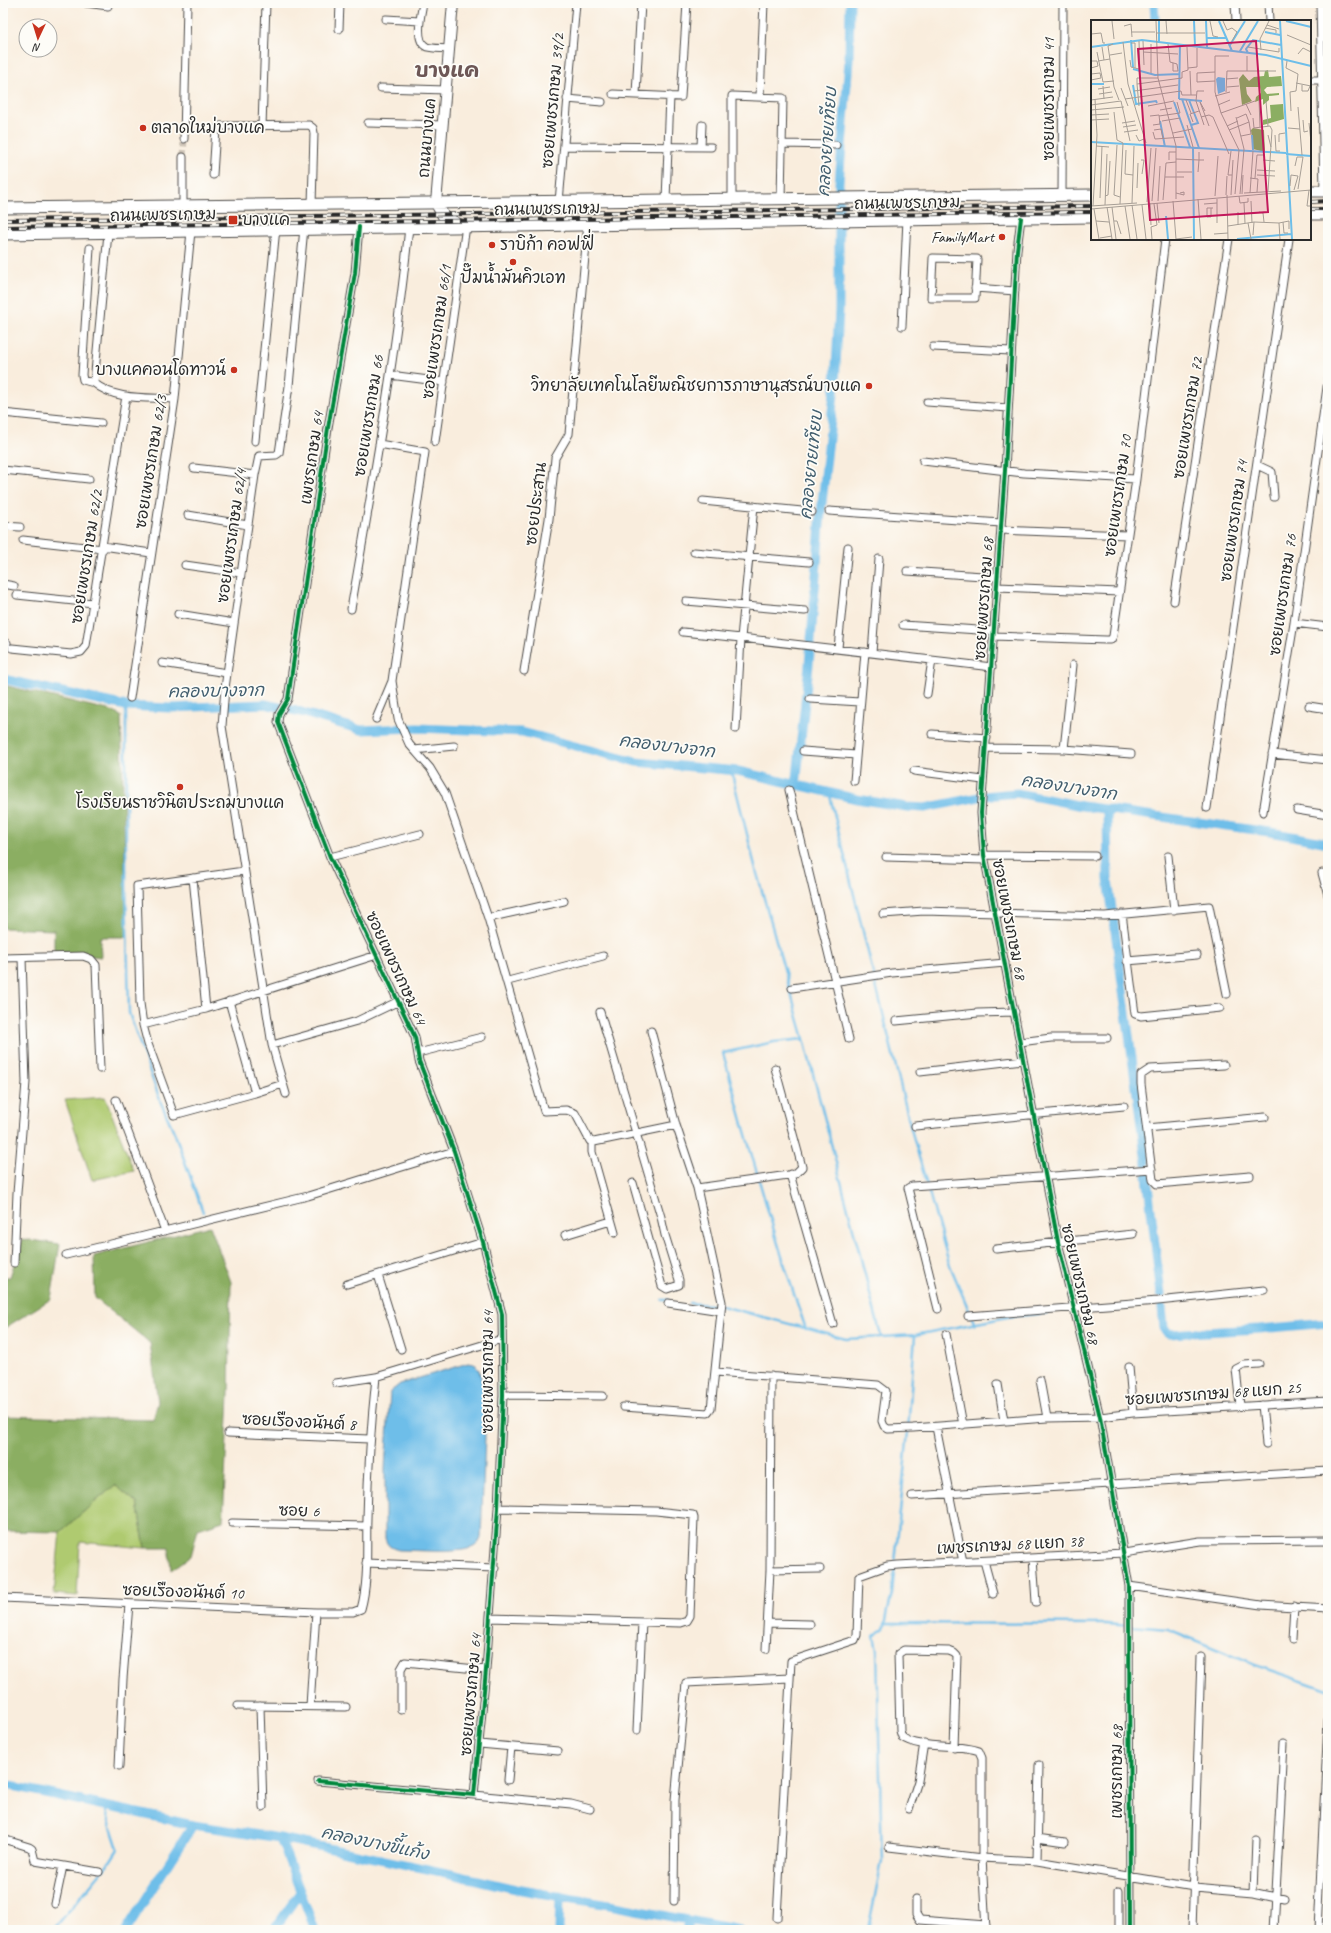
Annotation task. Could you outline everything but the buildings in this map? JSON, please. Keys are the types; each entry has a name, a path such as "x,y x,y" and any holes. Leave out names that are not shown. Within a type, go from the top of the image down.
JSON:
{"main road":[{"name":"ถนนบางแค","path":"436,203 453,3"},
{"path":"1311,191 1326,191"},
{"name":"ถนนเพชรเกษม","path":"3,208 1091,196"},
{"path":"436,203 448,220 466,226"},
{"path":"1311,214 1328,214"},
{"name":"ถนนเพชรเกษม","path":"3,234 108,233 276,228 1091,217"}],"street":[{"path":"86,3 108,4"},
{"path":"184,139 184,81 187,3"},
{"path":"262,127 266,3"},
{"path":"339,29 340,3"},
{"path":"423,3 420,21 420,40 423,45 428,47 449,49"},
{"name":"ซอยเพชรเกษม 39/2","path":"559,202 576,3"},
{"path":"636,94 641,3"},
{"path":"613,94 681,97 687,3"},
{"path":"760,96 764,3"},
{"name":"ซอยเพชรเกษม 41","path":"1062,196 1063,3"},
{"path":"1235,3 1236,20"},
{"path":"1268,3 1269,20"},
{"path":"1320,3 1321,80 1326,191"},
{"path":"386,20 420,21"},
{"path":"1311,80 1321,80"},
{"path":"381,88 446,90"},
{"path":"666,200 670,96"},
{"path":"732,199 732,96 783,98 781,199"},
{"path":"567,99 602,102"},
{"path":"368,123 443,125"},
{"path":"213,175 216,129 223,125 262,127 309,125 313,128 312,205"},
{"path":"701,146 702,125"},
{"path":"782,144 836,145"},
{"path":"564,146 711,147"},
{"path":"183,157 184,207"},
{"name":"ซอยเพชรเกษม 68","path":"1021,218 981,813 984,858 1015,1012 1033,1115 1058,1242 1072,1308 1100,1417 1129,1586 1129,1615"},
{"path":"902,326 907,219"},
{"name":"ซอยประสาน","path":"524,671 549,519 555,458 569,434 588,224"},
{"name":"ซอยเพชรเกษม 66/1","path":"435,442 466,226"},
{"name":"เพชรเกษม 64","path":"279,714 288,699 328,428 354,273 359,227"},
{"name":"ซอยเพชรเกษม 66","path":"352,609 390,375 409,227"},
{"path":"255,441 276,228"},
{"name":"ซอยเพชรเกษม 62/4","path":"286,1094 272,1045 223,734 223,715 227,673 259,456 276,455 279,453 289,386 304,228"},
{"name":"ซอยเพชรเกษม 62/3","path":"130,698 175,399 191,230"},
{"path":"94,382 95,358 108,233"},
{"name":"ซอยเพชรเกษม 70","path":"993,634 1110,640 1119,592 1136,479 1165,240"},
{"name":"ซอยเพชรเกษม 72","path":"1174,602 1229,240"},
{"name":"ซอยเพชรเกษม 74","path":"1207,808 1289,240"},
{"path":"90,248 82,378 94,382 102,389 126,396 175,399"},
{"path":"932,258 977,259 975,288 975,296 973,299 931,298 932,258"},
{"path":"975,288 1015,291"},
{"path":"85,328 99,329"},
{"path":"933,347 1011,351"},
{"path":"83,358 95,358"},
{"path":"390,375 444,382"},
{"name":"ซอยเพชรเกษม 76","path":"1264,812 1294,623 1328,380"},
{"name":"ซอยเพชรเกษม 62/2","path":"7,644 71,654 81,652 86,646 103,548 126,396"},
{"path":"927,402 1008,408"},
{"path":"3,412 100,423"},
{"path":"376,719 392,681 425,452 379,444"},
{"path":"923,461 1005,470 1136,479"},
{"path":"1257,465 1272,472 1274,497"},
{"path":"194,468 255,475"},
{"path":"3,470 89,479"},
{"path":"703,501 812,512"},
{"path":"736,729 741,638 754,506"},
{"path":"829,511 1127,535"},
{"path":"188,515 248,525"},
{"path":"3,526 20,527"},
{"path":"23,540 151,553"},
{"path":"838,648 848,547"},
{"path":"694,552 809,562"},
{"path":"854,781 860,702 868,653 879,559"},
{"path":"185,565 241,573"},
{"path":"907,571 998,577"},
{"path":"3,584 14,586"},
{"path":"997,587 1119,592"},
{"path":"18,595 93,603"},
{"path":"686,601 805,611"},
{"path":"178,614 234,623"},
{"path":"1294,623 1328,626"},
{"path":"903,625 993,634"},
{"path":"683,632 838,648 868,653 992,667"},
{"path":"927,694 932,660"},
{"path":"162,663 227,673"},
{"path":"1064,749 1073,665"},
{"path":"392,681 398,719 412,747 430,768 445,793 508,981 544,1111 566,1110 576,1113 590,1141 592,1142 592,1152 615,1233"},
{"path":"810,699 860,702"},
{"path":"1309,706 1328,709"},
{"name":"ซอยเพชรเกษม 64","path":"279,714 278,722 330,857 415,1037 419,1061 454,1152 483,1242 500,1304 502,1339 502,1395 495,1568 480,1744 474,1795"},
{"path":"932,734 987,738"},
{"path":"412,747 454,746"},
{"path":"986,748 1064,749 1131,754"},
{"path":"803,751 856,755"},
{"path":"1272,754 1328,760"},
{"path":"914,771 983,783"},
{"path":"789,790 849,1039"},
{"path":"1297,810 1328,815"},
{"path":"330,857 420,834"},
{"path":"886,857 984,858 1095,856"},
{"path":"1168,856 1174,910"},
{"path":"244,871 137,886 140,1003 143,1025 148,1044 174,1115 283,1084"},
{"path":"1322,873 1328,895"},
{"path":"194,878 206,1009"},
{"path":"488,918 564,901"},
{"path":"883,914 924,911 1105,916 1209,906 1227,994"},
{"path":"1119,914 1135,1014 1141,1016 1220,1008"},
{"path":"143,1025 206,1009 377,954"},
{"path":"1127,961 1198,955"},
{"path":"3,958 83,956 91,959 96,965 100,1069"},
{"path":"508,981 603,956"},
{"path":"14,1263 17,1193 26,1082 22,958"},
{"path":"792,988 892,973 1005,963"},
{"path":"229,1001 255,1093"},
{"path":"272,1045 358,1021 399,1002"},
{"path":"600,1012 680,1283 678,1286 667,1289 662,1286 633,1183"},
{"path":"896,1021 978,1013 1015,1012"},
{"path":"623,1407 708,1413 711,1409 716,1372 721,1307 697,1188 676,1125 651,1031"},
{"path":"418,1053 482,1037"},
{"path":"1020,1042 1051,1038 1107,1038"},
{"path":"920,1072 1024,1060"},
{"path":"1224,1065 1150,1069 1141,1075 1153,1180 1157,1184 1250,1176"},
{"path":"697,1188 768,1178 800,1171 802,1167 775,1068"},
{"path":"116,1100 165,1231"},
{"path":"915,1126 1124,1106"},
{"path":"1147,1128 1265,1117"},
{"path":"592,1142 676,1125"},
{"path":"66,1255 308,1196 454,1152"},
{"path":"938,1309 908,1188 922,1185 1152,1169"},
{"path":"790,1174 833,1324"},
{"path":"565,1235 611,1221"},
{"path":"996,1249 1133,1234"},
{"path":"347,1284 483,1242"},
{"path":"378,1275 401,1349"},
{"path":"968,1316 1264,1290"},
{"path":"668,1303 721,1307"},
{"path":"946,1334 963,1425"},
{"path":"336,1383 376,1378 502,1339"},
{"path":"1240,1406 1236,1370 1244,1365 1259,1364"},
{"path":"1129,1368 1133,1413"},
{"path":"716,1372 771,1376 770,1570 766,1650"},
{"name":"ซอยเพชรเกษม 68 แยก 25","path":"771,1376 878,1385 883,1387 886,1395 882,1421 884,1426 888,1428 936,1427 1047,1418 1100,1417 1133,1413 1328,1401"},
{"path":"376,1378 369,1439 366,1562 495,1568"},
{"path":"1040,1380 1047,1418"},
{"path":"998,1384 1004,1421"},
{"path":"502,1395 603,1396"},
{"path":"1262,1405 1266,1444"},
{"path":"936,1427 963,1562"},
{"name":"ซอยเรืองอนันต์ 8","path":"228,1433 369,1439"},
{"path":"912,1496 1111,1485 1168,1479 1328,1471"},
{"path":"490,1618 681,1623 687,1621 690,1616 693,1515 656,1511 498,1508"},
{"name":"ซอย 6","path":"232,1523 367,1526"},
{"name":"เพชรเกษม 68 แยก 38","path":"790,1678 792,1660 855,1640 857,1635 859,1576 887,1566 1124,1553 1200,1541 1328,1540"},
{"path":"1033,1558 1036,1602"},
{"path":"984,1561 993,1594"},
{"name":"ซอยเรืองอนันต์ 10","path":"3,1598 316,1612 353,1612 361,1609 366,1562"},
{"path":"770,1570 820,1569"},
{"path":"1129,1586 1261,1605 1328,1609"},
{"path":"119,1766 122,1687 129,1604"},
{"path":"1292,1639 1294,1606"},
{"path":"310,1706 316,1612"},
{"name":"เพชรเกษม 68","path":"1129,1615 1130,1930"},
{"path":"637,1730 642,1622"},
{"path":"768,1623 810,1624"},
{"path":"916,1899 916,1914 920,1920 986,1927 982,1858 982,1758 979,1751 974,1749 954,1748 924,1743 908,1740 902,1737 900,1731 898,1654 904,1650 949,1651 957,1656 954,1748"},
{"path":"1192,1930 1201,1657"},
{"path":"401,1710 402,1669 405,1662 486,1670"},
{"path":"674,1901 675,1800 686,1683 790,1678 777,1918"},
{"path":"238,1706 346,1707"},
{"path":"260,1706 263,1807"},
{"path":"1318,1930 1328,1720"},
{"path":"909,1809 918,1781 924,1743"},
{"path":"480,1744 558,1751"},
{"path":"1274,1930 1284,1744"},
{"path":"508,1780 511,1747"},
{"path":"1036,1861 1039,1765"},
{"path":"318,1781 571,1804 590,1809"},
{"path":"1037,1838 1065,1842"},
{"path":"3,1839 32,1849 35,1861 99,1872"},
{"path":"1253,1892 1256,1839"},
{"path":"889,1847 982,1858 1036,1861 1194,1887 1253,1892 1284,1899"},
{"path":"55,1904 63,1866"},
{"path":"1119,1891 1119,1930"}],"green space":[{"path":"3,685 112,711 121,716 127,937 100,937 101,957 54,952 54,930 3,928"},
{"path":"105,1097 134,1171 92,1180 65,1100"},
{"path":"210,1226 231,1282 229,1395 223,1521 198,1529 191,1556 171,1570 169,1548 145,1548 137,1503 115,1485 60,1532 3,1531 3,1416 153,1420 158,1402 150,1343 95,1298 94,1256"},
{"path":"22,1239 60,1244 51,1299 3,1329 3,1277 10,1277"},
{"path":"115,1485 137,1503 145,1548 80,1542 77,1596 54,1594 60,1532"}],"water":[{"path":"468,1363 475,1364 479,1370 483,1387 485,1437 481,1537 475,1546 464,1550 399,1550 388,1545 385,1538 385,1468 390,1392 400,1384"}],"waterway":[{"name":"คลองยายเทียบ","path":"796,786 809,665 821,512 835,384 839,310 839,183 849,60 850,3"},
{"path":"1154,3 1155,20"},
{"name":"คลองบางจาก","path":"3,679 126,706 170,708 265,704 301,712 361,730 417,728 522,732 636,762 738,771 857,799 907,807 925,808 984,796 1017,793 1082,806 1270,832 1328,843"},
{"path":"126,706 126,884 129,1013 161,1103 175,1134 203,1212"},
{"path":"731,770 756,870 804,1039 881,1336"},
{"path":"829,792 911,1129 949,1263 975,1325"},
{"path":"1107,809 1108,879 1146,1162"},
{"path":"804,1039 774,1042 723,1053 752,1157 794,1295 806,1329"},
{"path":"1147,1176 1161,1294"},
{"path":"662,1300 668,1300"},
{"path":"689,1303 722,1306 846,1339 915,1335 1008,1317 1048,1313"},
{"path":"1162,1308 1164,1328 1168,1334 1259,1329 1328,1323"},
{"path":"868,1930 882,1861 877,1650 874,1636 884,1629 892,1593 908,1431 915,1335"},
{"path":"887,1623 1106,1624 1168,1629 1255,1665 1328,1690"},
{"name":"คลองบางขี้แก้ง","path":"3,1784 193,1825 280,1838 516,1889 740,1930"},
{"path":"53,1930 111,1860 118,1849 104,1805"},
{"path":"126,1930 193,1825"},
{"path":"280,1838 315,1930"},
{"path":"274,1930 300,1892"},
{"path":"559,1930 560,1896"},
{"path":"688,1920 688,1930"}],"tunnel":[{"path":"183,157 184,139"}],"railway":[{"path":"1311,202 1328,201"},
{"path":"3,220 1091,206"},
{"path":"1311,209 1328,209"},
{"path":"3,227 1091,212"}],"cycle path":[{"path":"1021,218 1017,250 1005,470 981,813 984,855 1058,1242 1100,1417 1129,1586 1130,1930"},
{"path":"318,1781 474,1795 486,1670 498,1508 503,1395 502,1314 483,1242 454,1151 419,1061 415,1037 330,857 278,722 279,714 288,699 328,428 355,273 359,227"}],"place":[{"name":"ตลาดใหม่บางแค","path":"143,128"},
{"name":"บางแค","path":"233,220"},
{"name":"FamilyMart","path":"1002,237"},
{"name":"ราบิก้า คอฟฟี่","path":"492,245"},
{"name":"ปั๊มน้ำมันคิวเอท","path":"513,262"},
{"name":"บางแคคอนโดทาวน์","path":"234,370"},
{"name":"วิทยาลัยเทคโนโลยีพณิชยการภาษานุสรณ์บางแค","path":"869,386"},
{"name":"โรงเรียนราชวินิตประถมบางแค","path":"180,787"}],"district":[{"name":"บางแค","path":"447,70"}]}
